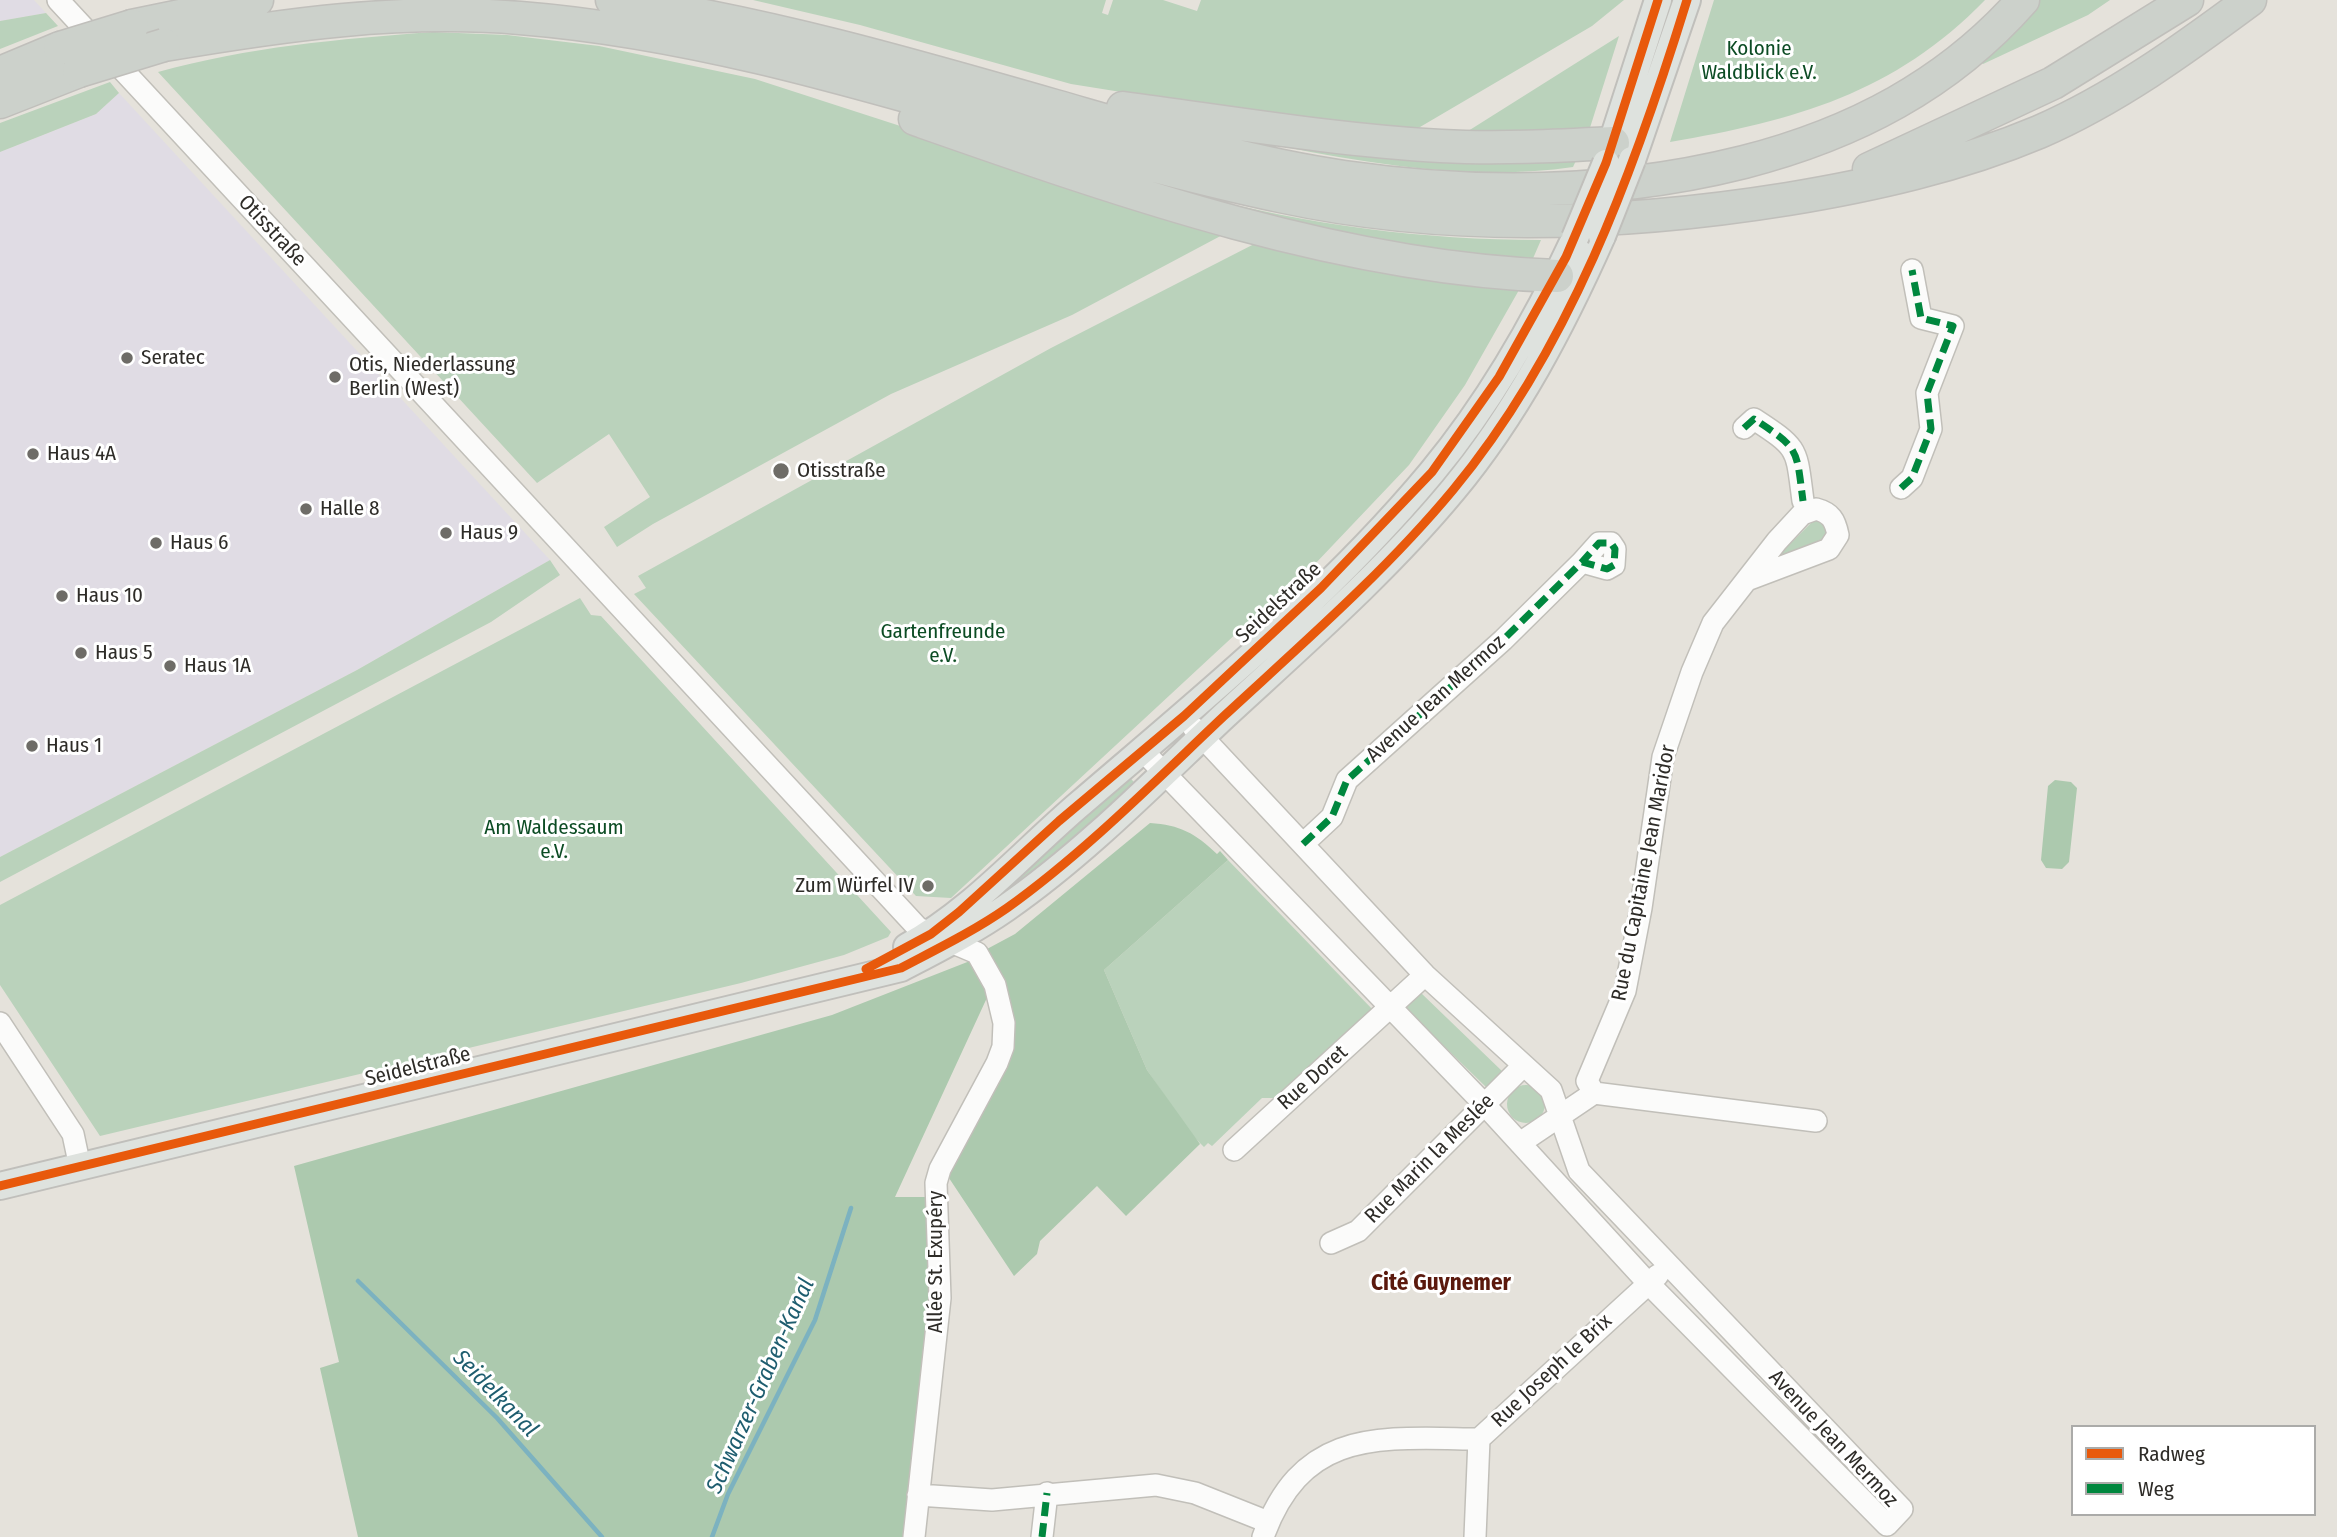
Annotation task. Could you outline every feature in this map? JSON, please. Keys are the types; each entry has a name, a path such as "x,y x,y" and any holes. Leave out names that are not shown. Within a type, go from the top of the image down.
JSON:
{"highway":[{"path":"0,102 70,59 132,26 257,0"},
{"path":"612,0 754,25 1138,130 1285,165 1377,181 1471,189 1540,190 1658,181 1752,160 1834,135 1868,128"},
{"path":"1834,135 1916,93 1947,71 1998,27 2023,0"},
{"path":"1807,196 1954,132 2053,83 2187,0"},
{"path":"0,73 70,59 318,21 439,14 575,23 692,41 772,59 1130,159 1281,197 1339,207 1438,218 1545,222 1676,214 1807,196 1951,164 2046,129 2135,80 2250,0"},
{"path":"772,59 914,118 1049,166 1199,213 1385,255 1490,271 1571,275"},
{"path":"1016,95 1362,140 1622,153"}],"main road":[{"path":"1622,153 1658,0"},
{"path":"1622,153 1688,0"},
{"name":"Seidelstraße","path":"941,938 1142,750 1184,716 1321,588 1432,472 1571,275 1602,236 1622,153"},
{"name":"Seidelstraße","path":"0,1186 845,981 941,938 1037,886 1202,737 1395,553 1454,489 1517,401 1571,275 1575,237 1622,153"}],"street":[{"name":"Otisstraße","path":"58,0 918,928 941,938"},
{"path":"1901,488 1912,478 1931,429 1927,393 1953,326 1921,318 1912,270"},
{"path":"1744,428 1755,419 1789,442 1798,459 1803,501"},
{"name":"Avenue Jean Mermoz","path":"1303,844 1332,817 1347,780 1503,640 1582,562"},
{"name":"Rue du Capitaine Jean Maridor","path":"1590,1087 1625,991 1641,908 1664,757 1692,672 1713,623 1748,580"},
{"path":"1184,716 1425,975 1522,1067 1551,1090 1590,1087 1816,1121"},
{"name":"Avenue Jean Mermoz","path":"1142,750 1484,1104 1648,1283 1887,1525 1902,1509 1579,1171 1551,1090"},
{"name":"Allée St. Exupéry","path":"914,1537 940,1298 936,1183 940,1169 997,1063 1004,1034 1002,1010 987,970 977,953 941,938"},
{"path":"1391,1007 1425,975"},
{"name":"Rue Doret","path":"1234,1150 1391,1007"},
{"path":"0,1023 73,1134 80,1167"},
{"name":"Rue Marin la Meslée","path":"1331,1242 1358,1231 1522,1067"},
{"path":"1520,1143 1559,1117 1590,1087"},
{"name":"Rue Joseph le Brix","path":"1475,1537 1479,1439 1668,1266"},
{"path":"918,1495 992,1500 1140,1485 1175,1487 1266,1530 1279,1500 1296,1477 1318,1458 1344,1445 1378,1438 1479,1439"},
{"path":"1042,1537 1047,1493"}],"shaded area":[{"path":"0,0 34,0 46,13 0,21"},
{"path":"119,93 550,560 357,670 0,857 0,152 96,114"}],"green space":[{"path":"753,0 1106,0 1102,13 1108,15 1113,0 1163,0 1197,11 1201,0 1624,0 1592,26 1403,137 1071,84 860,25"},
{"name":"Kolonie Waldblick e.V.","path":"1714,0 1985,0 1951,32 1915,58 1840,98 1759,124 1670,142"},
{"path":"2039,0 2110,0 2088,15 1983,64 1979,60"},
{"path":"46,13 58,26 0,49 0,21"},
{"path":"433,32 507,35 599,46 755,79 1228,232 1072,315 891,394 653,524 617,547 604,527 650,497 609,434 537,483 158,72 260,50"},
{"path":"1619,36 1588,134 1457,138"},
{"path":"110,82 119,93 96,114 0,152 0,123"},
{"path":"1269,144 1579,154 1573,167 1535,171 1459,171 1382,164"},
{"path":"1195,195 1281,215 1366,229 1453,237 1541,240 1531,263 1360,241"},
{"name":"Gartenfreunde e.V.","path":"1262,240 1519,290 1465,385 1409,465 1295,585 1267,605 951,898 916,896 634,594 646,588 638,576 1051,348"},
{"path":"1814,520 1822,521 1827,530 1824,538 1770,564"},
{"path":"550,560 560,575 491,622 0,882 0,857 357,670"},
{"name":"Am Waldessaum e.V.","path":"580,598 591,615 601,616 891,932 888,937 844,955 741,983 100,1136 0,985 0,905"},
{"path":"1127,774 1138,787 1034,878 993,899"},
{"path":"2055,780 2071,782 2077,788 2069,862 2062,869 2046,868 2041,860 2048,786"},
{"path":"1150,823 1186,831 1217,854 1220,851 1228,860 1104,970 1147,1070 1200,1144 1126,1216 1097,1186 1040,1241 1037,1254 1014,1276 945,1172 1004,1060 987,949 1015,934"},
{"path":"1228,860 1373,1010 1284,1098 1262,1098 1212,1146 1208,1143 1204,1147 1190,1133 1147,1070 1104,970"},
{"path":"975,959 991,989 895,1197 926,1197 934,1288 907,1537 358,1537 320,1368 339,1362 294,1166 832,1015"},
{"path":"1420,992 1503,1072 1487,1088 1405,1008"},
{"path":"1526,1085 1539,1091 1545,1104 1539,1117 1526,1123 1513,1117 1507,1104 1513,1091"}],"waterway":[{"name":"Schwarzer-Graben-Kanal","path":"712,1537 728,1494 815,1320 851,1208"},
{"name":"Seidelkanal","path":"358,1281 497,1418 602,1537"}],"marked path":[{"path":"1901,488 1912,478 1931,429 1927,393 1953,326 1921,318 1912,270"},
{"path":"1744,428 1754,419 1788,444 1797,460 1803,501"},
{"path":"1303,844 1332,817 1347,780 1503,640 1582,562 1607,569 1614,565 1615,549 1611,543 1599,543 1582,562"},
{"path":"1042,1537 1047,1493"}],"cycle path":[{"path":"866,969 931,934 959,912 1059,821 1184,716 1321,588 1432,472 1499,377 1566,257 1606,163 1658,0"},
{"path":"0,1186 901,968 1007,908 1091,840 1342,607 1427,520 1494,436 1531,379 1594,257 1644,129 1687,0"}],"place":[{"name":"Seratec","path":"127,358"},
{"name":"Otis, Niederlassung Berlin (West)","path":"335,377"},
{"name":"Haus 4A","path":"33,454"},
{"name":"Otisstraße","path":"781,471"},
{"name":"Halle 8","path":"306,509"},
{"name":"Haus 9","path":"446,533"},
{"name":"Haus 6","path":"156,543"},
{"name":"Haus 10","path":"62,596"},
{"name":"Haus 5","path":"81,653"},
{"name":"Haus 1A","path":"170,666"},
{"name":"Haus 1","path":"32,746"},
{"name":"Zum Würfel IV","path":"928,886"}],"district":[{"name":"Cité Guynemer","path":"1441,1284"}]}
